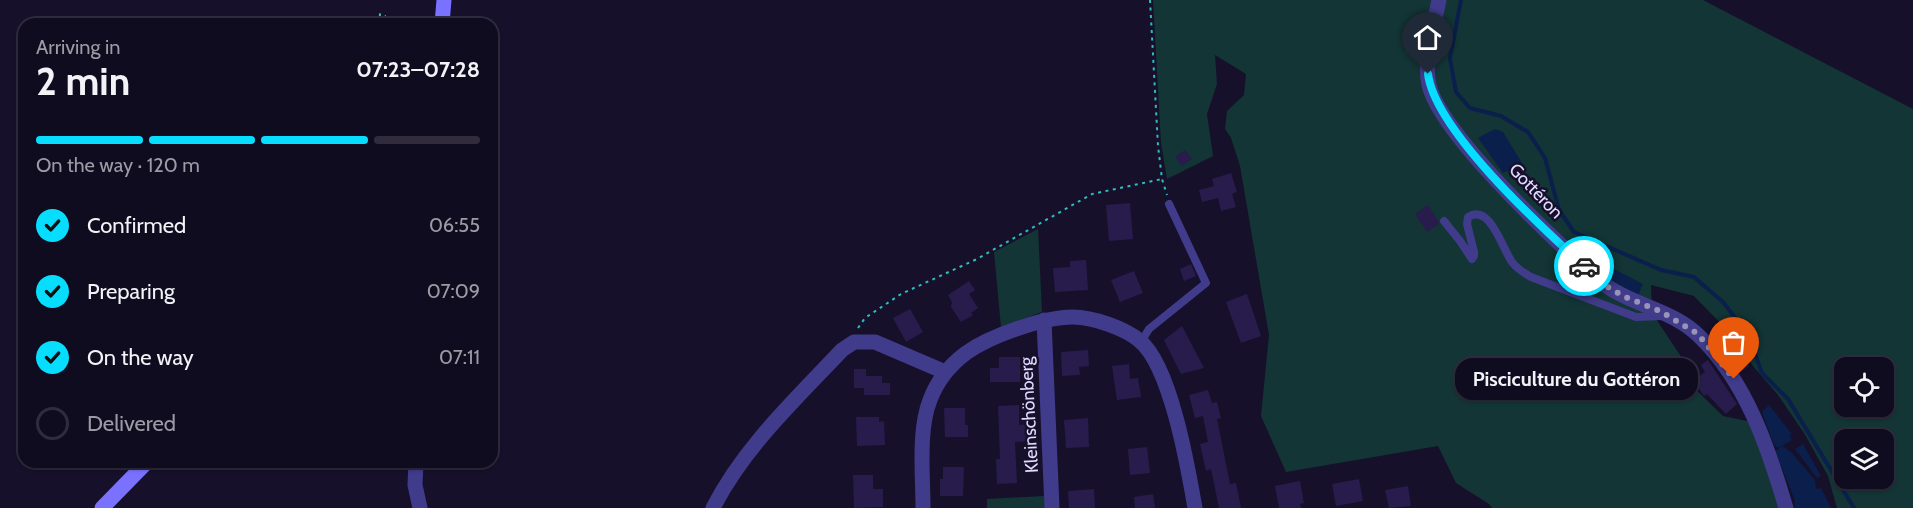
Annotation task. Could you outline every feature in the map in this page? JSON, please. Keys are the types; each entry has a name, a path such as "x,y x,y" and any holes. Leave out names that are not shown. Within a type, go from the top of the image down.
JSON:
{"main road":[{"path":"442,18 444,0"},
{"path":"102,508 141,468"}],"street":[{"name":"Gottéron","path":"1439,0 1428,57 1428,74 1429,86 1434,99 1445,118 1474,154 1538,223 1606,286 1625,297 1668,315 1698,334 1734,379 1754,417 1786,508"},
{"name":"Kleinschönberg","path":"923,508 924,424 930,400 945,372 967,353 1004,334 1044,320 1073,316 1104,322 1141,342 1158,366 1182,440 1195,508"},
{"name":"Kleinschönberg","path":"1044,320 1052,508"},
{"path":"713,508 723,488 750,452 842,350 854,342 875,342 945,372"},
{"path":"416,468 420,508"}],"lane":[{"path":"1141,342 1149,329 1206,283 1169,204"},
{"path":"1443,221 1472,259 1474,252 1467,224 1468,217 1477,213 1483,214 1489,220 1512,262 1531,277 1636,317 1668,315"}],"path":[{"path":"1149,0 1162,180 1169,204"},
{"path":"854,342 854,333 865,318 901,294 977,259 1092,194 1162,180"}],"green space":[{"path":"1153,0 1703,0 1913,109 1913,508 1837,508 1828,476 1804,433 1729,332 1694,296 1651,285 1652,313 1686,364 1689,383 1723,416 1752,422 1787,508 1492,508 1456,483 1438,446 1286,472 1261,416 1269,335 1240,166 1231,138 1225,129 1227,111 1244,95 1246,74 1215,55 1217,84 1207,114 1213,156 1167,179 1161,143"},
{"path":"1038,229 1042,312 1001,327 994,252"},
{"path":"1044,496 1045,508 987,508 987,499"}],"water":[{"path":"1495,129 1503,132 1522,163 1503,173 1478,138"},
{"path":"1600,262 1643,284 1638,296 1594,270"},
{"path":"1769,405 1792,434 1789,435 1792,440 1779,448 1774,445 1762,412"},
{"path":"1803,444 1821,476 1817,478 1795,449"},
{"path":"1783,446 1815,480 1816,489 1821,488 1831,508 1795,508 1794,498 1775,451"}],"building":[{"path":"1185,150 1192,159 1182,166 1175,157"},
{"path":"1231,173 1237,192 1232,194 1236,207 1221,211 1218,198 1202,202 1199,190 1214,186 1212,179"},
{"path":"1130,203 1133,239 1109,241 1106,205"},
{"path":"1428,205 1439,224 1427,232 1415,214"},
{"path":"1086,260 1088,290 1055,292 1053,268 1070,267 1070,261"},
{"path":"1191,264 1196,276 1184,281 1180,269"},
{"path":"1134,271 1143,293 1120,302 1111,280"},
{"path":"969,281 975,290 969,294 978,308 971,313 973,315 961,322 951,307 952,302 948,295"},
{"path":"1247,294 1261,336 1241,343 1226,302"},
{"path":"910,309 923,332 906,342 893,318"},
{"path":"1182,326 1204,368 1181,374 1164,340"},
{"path":"1729,340 1749,366 1741,372 1721,346"},
{"path":"1088,350 1089,366 1079,367 1080,375 1062,376 1061,352"},
{"path":"999,357 1020,357 1020,382 990,382 990,368 999,368"},
{"path":"1708,360 1737,404 1726,414 1707,394 1704,396 1695,384 1701,380 1698,377 1705,372 1701,365"},
{"path":"1129,364 1130,379 1138,378 1141,397 1117,400 1112,366"},
{"path":"854,369 866,369 866,376 882,376 882,383 890,383 890,395 864,395 864,388 854,388"},
{"path":"1208,390 1212,403 1217,402 1221,418 1217,419 1230,484 1236,483 1241,508 1219,508 1211,469 1206,471 1200,444 1208,442 1203,416 1195,418 1189,395"},
{"path":"1019,405 1019,425 1032,424 1032,441 1015,442 1017,483 997,484 996,459 1000,459 998,406"},
{"path":"944,408 965,408 968,437 945,437"},
{"path":"856,417 879,417 879,422 884,421 885,445 857,446"},
{"path":"1088,418 1089,447 1066,448 1064,420"},
{"path":"1147,447 1150,473 1130,475 1128,449"},
{"path":"943,467 964,467 963,496 940,496"},
{"path":"853,475 873,475 873,489 883,489 883,507 854,508"},
{"path":"1359,479 1363,501 1336,506 1332,484"},
{"path":"1300,481 1304,503 1300,504 1301,508 1279,508 1275,486"},
{"path":"1408,486 1411,506 1389,508 1385,490"},
{"path":"1094,489 1095,508 1069,508 1068,491"},
{"path":"1153,494 1155,508 1135,508 1134,497"}],"waterway":[{"path":"1461,0 1450,58 1456,92 1470,108 1501,116 1528,132 1545,158 1559,210 1574,232 1661,270 1694,277 1723,302 1748,335 1762,373 1788,399 1854,508"}],"way so far":[{"path":"1584,266 1606,286 1625,297 1660,311 1698,334 1734,379"}],"place":[{"name":"Pisciculture du Gottéron","path":"1734,379"}],"route":[{"path":"1428,74 1429,86 1434,99 1445,118 1474,154 1538,223 1584,266"}]}
